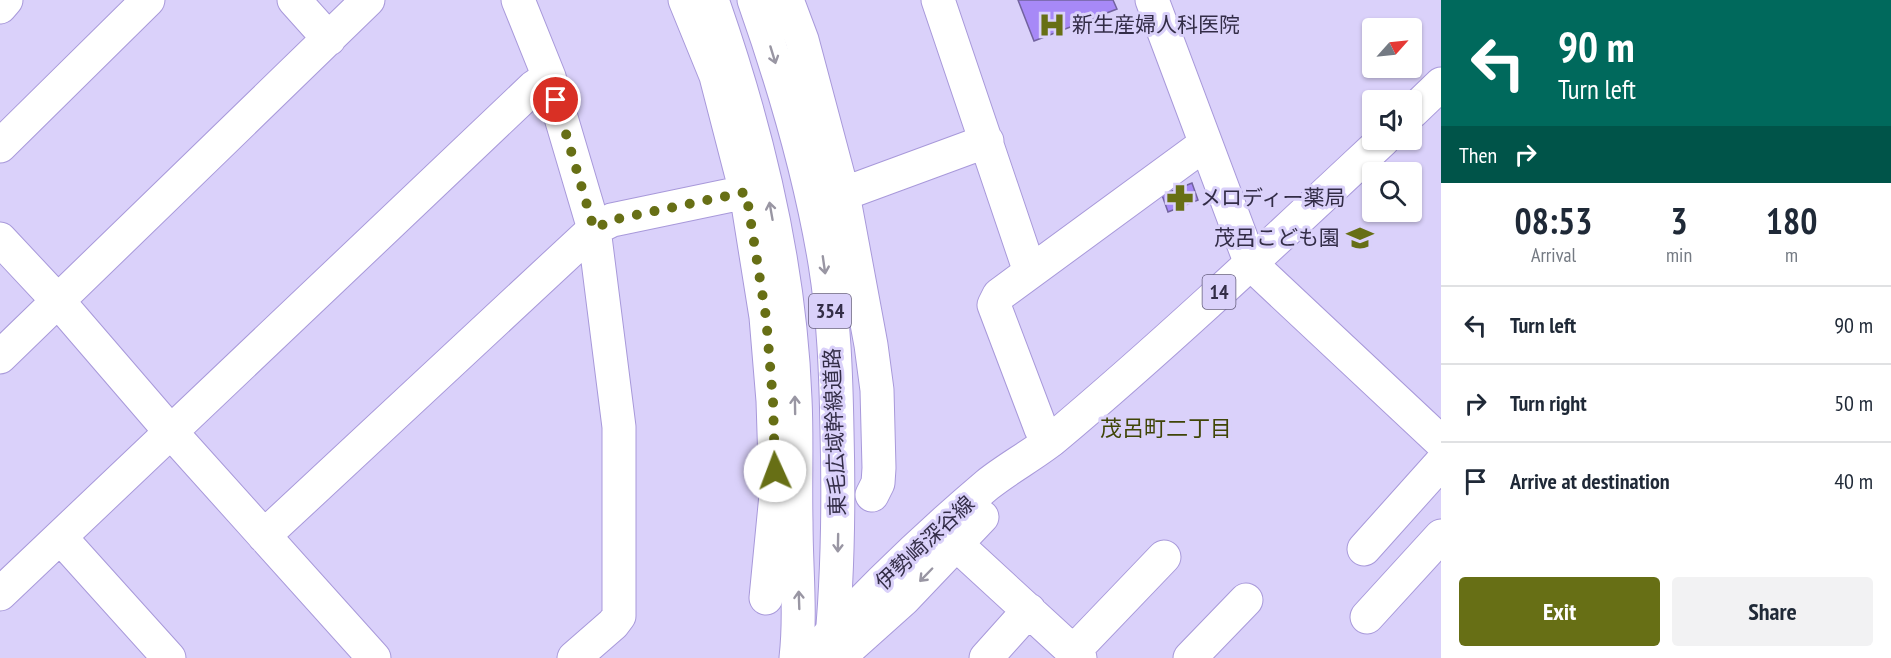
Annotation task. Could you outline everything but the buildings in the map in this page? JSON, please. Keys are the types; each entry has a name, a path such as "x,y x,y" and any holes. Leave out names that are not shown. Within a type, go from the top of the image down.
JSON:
{"main road":[{"path":"0,6 6,0"},
{"path":"0,146 148,0"},
{"path":"294,0 329,39"},
{"path":"0,357 368,0"},
{"path":"518,0 549,77 594,229 619,427 619,616 574,658"},
{"path":"686,0 723,63 766,317 773,401 776,495 766,598"},
{"name":"東毛広域幹線道路","path":"712,0 723,63 767,185 788,305 795,399 796,526 800,623 796,658"},
{"name":"東毛広域幹線道路","path":"754,0 772,50 792,118 825,264 836,375 838,550 833,649"},
{"path":"787,0 802,40 843,194 871,345 877,390 879,468 878,483 872,495"},
{"path":"938,0 1030,272"},
{"path":"1152,0 1251,264 1441,442"},
{"path":"0,594 534,87 549,77"},
{"path":"1422,102 1441,84"},
{"path":"843,194 987,141"},
{"path":"1052,440 1041,429 994,305 999,295 1205,144"},
{"name":"伊勢崎深谷線","path":"808,658 833,649 904,599 1052,440 1251,264 1372,150"},
{"path":"264,536 594,229 612,220 746,192"},
{"path":"0,239 58,301 170,431 374,658"},
{"path":"831,321 842,303 855,265"},
{"name":"伊勢崎深谷線","path":"833,649 878,584 988,484 1052,440"},
{"path":"1364,549 1441,463"},
{"path":"776,495 796,526"},
{"path":"1367,617 1441,536"},
{"path":"60,537 169,658"},
{"path":"956,544 1077,655 1164,556"},
{"path":"1190,658 1246,600"},
{"path":"986,658 1029,610"}],"place":[{"name":"新生産婦人科医院","path":"1052,25"},
{"name":"メロディー薬局","path":"1180,198"},
{"name":"茂呂こども園","path":"1360,238"}],"district":[{"name":"茂呂町二丁目","path":"1166,428"}],"route":[{"path":"556,100 594,229 612,220 746,192 766,317 773,401 775,471"}]}
